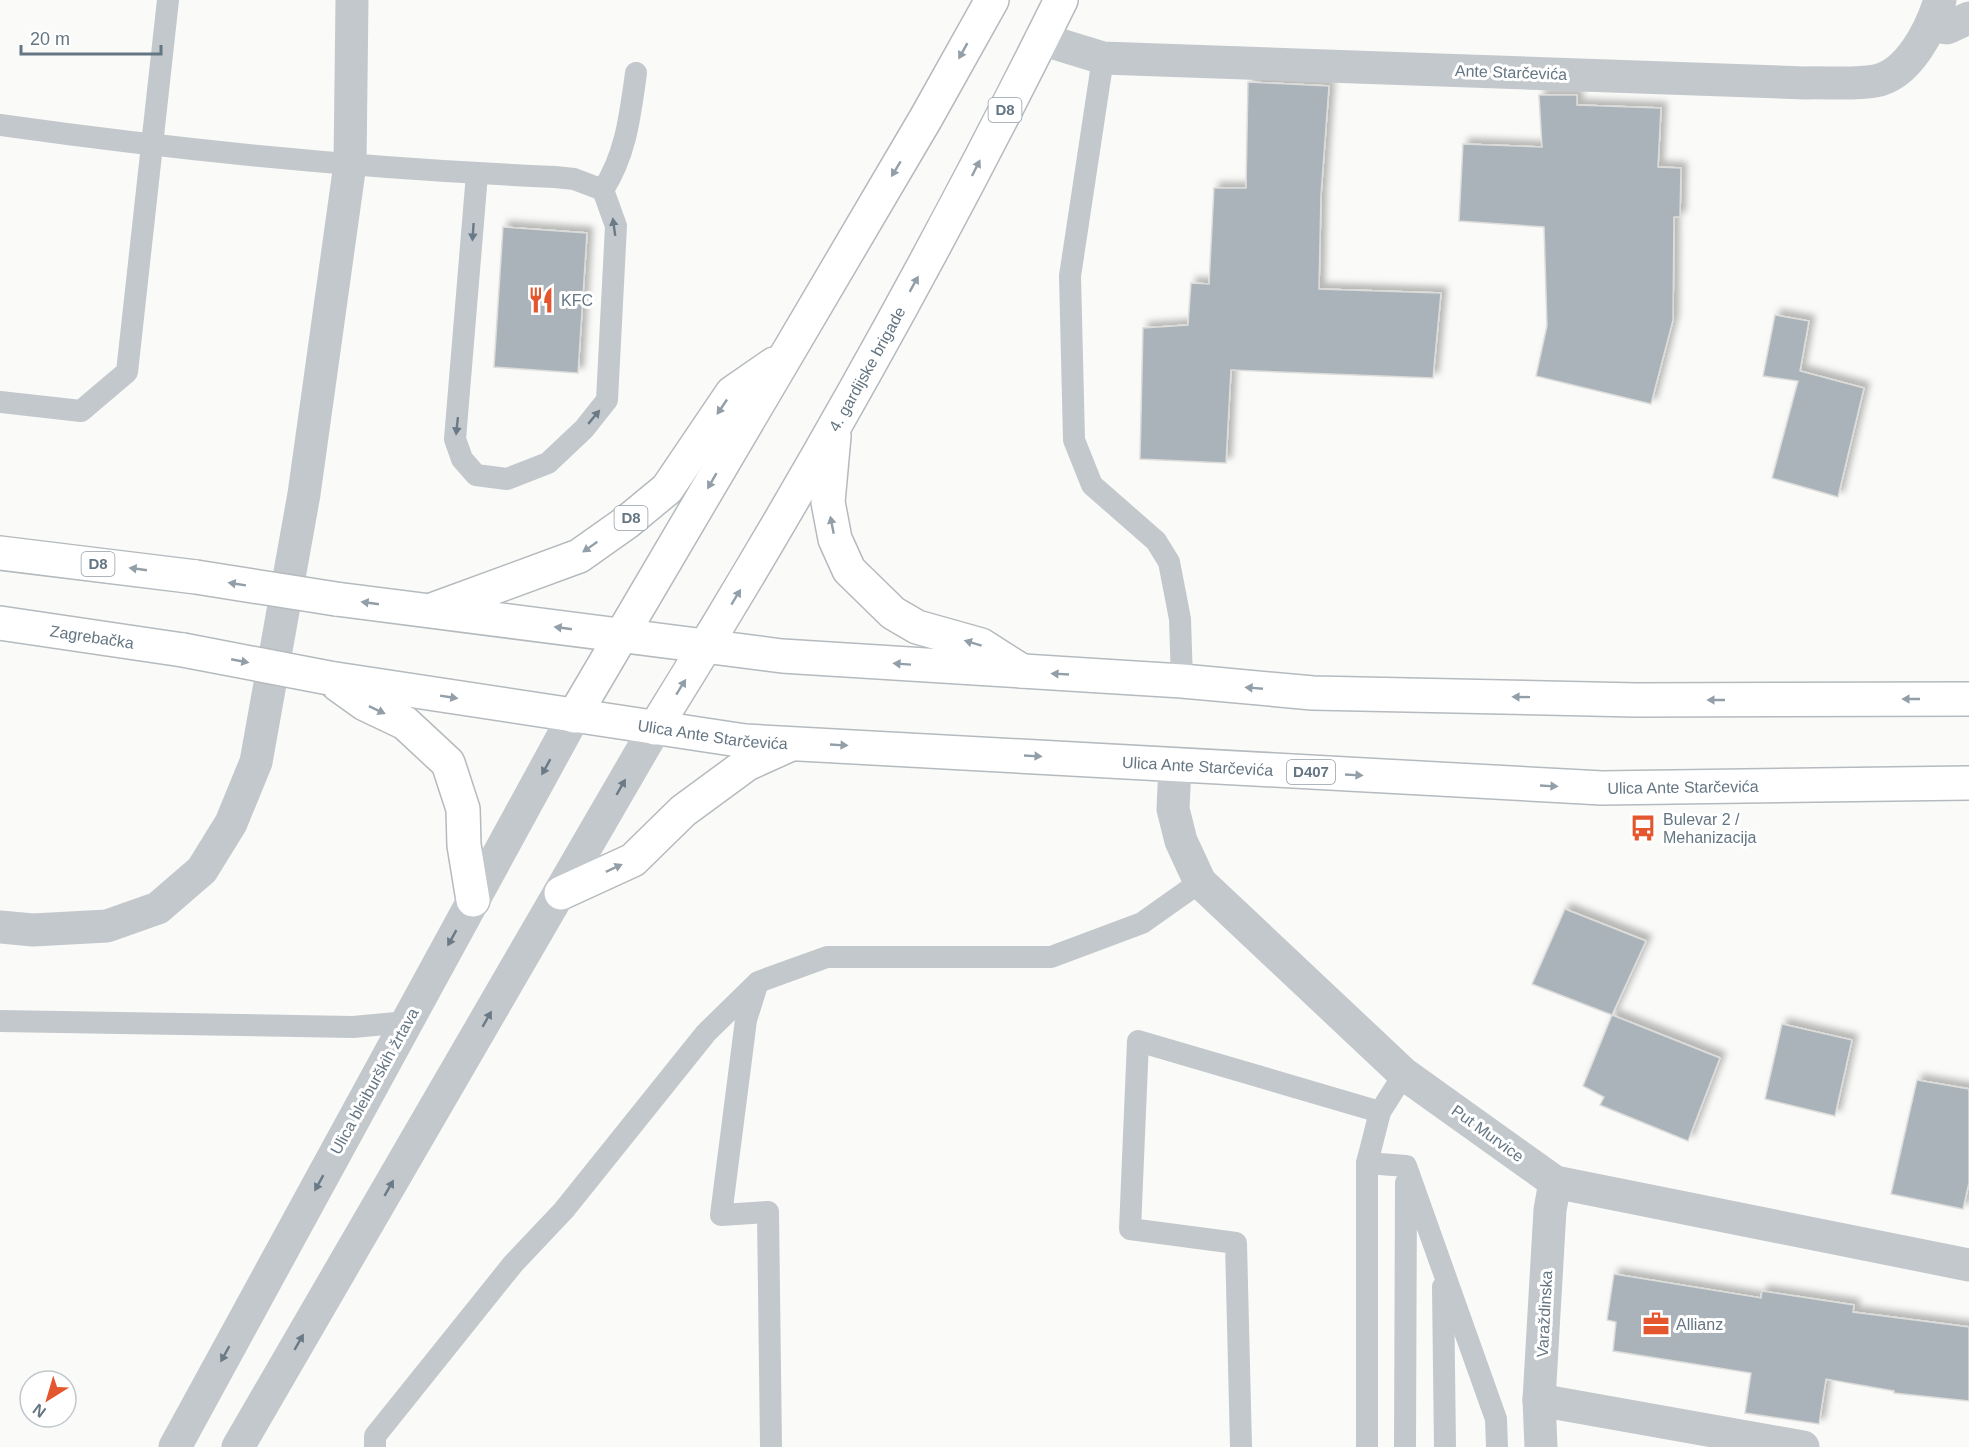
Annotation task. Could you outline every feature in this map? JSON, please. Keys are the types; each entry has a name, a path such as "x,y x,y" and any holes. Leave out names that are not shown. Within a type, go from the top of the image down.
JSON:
{"main road":[{"name":"D8","path":"574,716 783,357 926,118 992,0"},
{"name":"4. gardijske brigade","path":"655,728 706,647 834,427 950,220 1061,0"},
{"name":"D8","path":"429,611 579,556 627,522 667,489 732,393 783,357"},
{"path":"834,427 828,502 835,539 849,570 893,613 917,627 981,645 1023,672"},
{"name":"D8","path":"0,553 195,577 336,599 621,636"},
{"name":"Zagrebačka","path":"0,623 183,650 329,678"},
{"path":"621,636 782,656 1182,681 1324,693 1636,700 1969,699"},
{"path":"329,678 365,704 405,723 448,763 463,809 464,845 473,900"},
{"name":"Ulica Ante Starčevića","path":"329,678 744,741 795,742 1602,789 1969,783"},
{"path":"561,893 633,860 682,811 747,764 795,742"}],"street":[{"path":"0,927 33,930 107,926 158,908 202,870 231,823 256,762 304,494 350,164 352,0"},
{"path":"1936,13 1947,28 1969,18"},
{"name":"Ante Starčevića","path":"1041,39 1103,58 1804,83 1877,81 1904,65 1936,13"},
{"name":"Ulica bleiburških žrtava","path":"175,1447 574,716"},
{"path":"238,1447 655,728"},
{"name":"Put Murvice","path":"1175,765 1173,809 1181,841 1200,882 1404,1074 1555,1182 1969,1265"},
{"name":"Varaždinska","path":"1541,1447 1539,1400 1550,1210 1555,1182"},
{"path":"1539,1400 1803,1447"}],"lane":[{"path":"0,402 81,411 127,372 168,0"},
{"path":"1103,58 1070,276 1074,440 1092,485 1156,541 1169,562 1180,619 1182,681"},
{"path":"603,190 615,172 624,149 636,73"},
{"path":"0,124 152,144 350,164 574,179 603,190 616,226 607,400 584,429 548,463 507,479 476,475 462,459 455,439 477,174"},
{"path":"375,1447 375,1436 513,1264 564,1210 706,1033 758,982 827,957 1051,957 1142,923 1200,882"},
{"path":"758,982 746,1020 721,1215 768,1212 771,1447"},
{"path":"0,1021 353,1027 407,1022"},
{"path":"1241,1447 1236,1243 1130,1229 1138,1041 1380,1112"},
{"path":"1367,1447 1366,1163 1380,1112 1404,1074"},
{"path":"1366,1163 1406,1166"},
{"path":"1406,1166 1497,1419 1497,1447"},
{"path":"1405,1447 1406,1166"},
{"path":"1442,1271 1445,1447"}],"building":[{"path":"1248,82 1329,86 1321,195 1319,289 1441,293 1433,378 1231,370 1226,463 1140,459 1143,328 1188,325 1191,283 1209,284 1214,188 1246,188"},
{"path":"1539,95 1577,95 1577,105 1661,108 1658,167 1681,168 1680,217 1674,217 1673,320 1651,404 1536,376 1547,326 1544,227 1459,221 1463,144 1542,147"},
{"name":"KFC","path":"503,227 587,233 578,373 494,367"},
{"path":"1775,315 1809,321 1800,371 1864,388 1838,497 1772,478 1798,381 1763,376"},
{"path":"1565,909 1646,941 1612,1015 1532,984"},
{"path":"1612,1015 1720,1058 1688,1141 1600,1105 1604,1097 1583,1086"},
{"path":"1782,1024 1852,1040 1835,1116 1765,1099"},
{"path":"1917,1080 1969,1089 1969,1183 1963,1209 1891,1194"},
{"path":"1614,1274 1761,1298 1762,1291 1854,1305 1853,1312 1969,1327 1969,1401 1894,1393 1894,1391 1826,1379 1819,1424 1745,1413 1751,1373 1613,1351 1616,1322 1607,1320"}],"place":[{"name":"KFC","path":"541,300"},
{"name":"Bulevar 2 / Mehanizacija","path":"1643,828"},
{"name":"Allianz","path":"1656,1324"}]}
